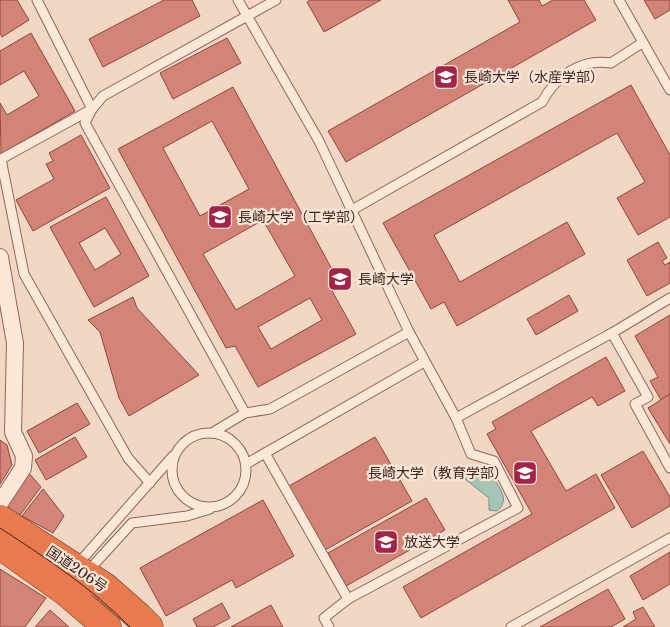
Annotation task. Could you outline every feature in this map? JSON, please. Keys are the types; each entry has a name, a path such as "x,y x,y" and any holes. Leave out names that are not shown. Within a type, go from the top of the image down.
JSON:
{"highway":[{"name":"国道206号","path":"0,519 105,587 149,627"},
{"name":"国道206号","path":"0,545 66,592 107,627"}],"street":[{"path":"0,257 15,344 6,431 24,456 23,468 0,503"}],"lane":[{"path":"37,0 92,109"},
{"path":"238,0 319,141 409,332 456,418 471,454 494,461 518,508 348,599 324,618 330,627"},
{"path":"245,413 85,123 92,109 102,96 276,0"},
{"path":"619,0 670,90"},
{"path":"352,210 542,102 549,88 578,66 599,61 611,63 642,43"},
{"path":"92,109 1,159 24,274 128,458 150,483"},
{"path":"456,418 612,333 670,298"},
{"path":"212,433 245,413 270,409 409,332"},
{"path":"612,333 648,397 635,404 670,468"},
{"path":"246,464 424,362"},
{"path":"212,433 223,436 241,450 246,464 244,484 238,494 230,501 187,516 132,523 80,570 182,444 201,434 212,433"},
{"path":"176,452 172,464 172,477 176,489 184,499 195,506 208,508 220,506"},
{"path":"265,453 348,599"},
{"path":"511,627 670,538"}],"shaded area":[{"path":"470,473 491,475 500,489 503,498 501,507 497,511 489,510 489,498 465,479"}],"building":[{"path":"0,0 17,0 29,20 2,37 0,33"},
{"path":"164,0 192,0 200,16 103,67 89,39"},
{"path":"310,0 381,0 324,32 307,2"},
{"path":"508,0 539,0 542,6 553,0 584,0 596,20 346,162 328,131 520,22"},
{"path":"644,0 670,0 670,10 655,19"},
{"path":"31,33 75,111 1,154 0,103 7,115 39,96 24,71 0,85 0,51"},
{"path":"227,38 241,63 173,99 160,73"},
{"path":"631,85 670,155 670,217 638,235 617,198 645,182 617,133 434,235 460,282 567,222 585,254 457,326 444,302 431,309 383,223"},
{"path":"233,87 340,284 331,289 356,334 258,387 235,346 226,348 118,149","holes":["212,121 249,189 200,216 163,148","263,220 295,276 236,310 203,254","310,298 322,320 271,349 258,327"]},
{"path":"81,135 110,188 33,231 16,200 54,179 46,164 53,161 49,153"},
{"path":"106,197 149,276 94,307 50,227","holes":["105,228 121,254 95,270 79,243"]},
{"path":"658,242 667,258 662,261 665,265 670,262 670,283 647,296 627,260"},
{"path":"569,295 578,311 536,335 527,319"},
{"path":"133,297 137,308 199,375 129,416 119,398 100,332 88,320"},
{"path":"670,315 670,394 661,400 650,381 658,377 635,336"},
{"path":"606,357 625,391 598,406 592,397 531,431 566,491 596,474 615,508 421,618 403,587 532,514 487,434 496,429 492,422"},
{"path":"670,394 670,444 648,408"},
{"path":"77,403 90,424 39,453 27,431"},
{"path":"75,437 87,457 46,480 35,460"},
{"path":"375,437 412,501 325,550 289,486"},
{"path":"0,440 7,445 12,465 0,484"},
{"path":"643,451 670,497 670,506 632,528 601,475"},
{"path":"28,472 41,487 20,515 4,506"},
{"path":"43,489 64,516 53,533 22,516"},
{"name":"放送大学","path":"426,498 445,530 346,586 328,553"},
{"path":"263,500 294,556 236,588 232,580 166,616 140,568"},
{"path":"670,552 670,584 643,600 630,576"},
{"path":"0,569 46,598 25,627 0,627"},
{"path":"608,589 625,619 611,627 540,627"},
{"path":"222,603 230,618 213,627 197,627 193,619"},
{"path":"271,605 283,627 231,627"},
{"path":"643,607 655,627 623,627 636,619 633,612"},
{"path":"50,610 69,627 35,627"}],"tram line":[{"path":"0,528 84,586 130,627"}],"place":[{"name":"長崎大学（水産学部）","path":"446,77"},
{"name":"長崎大学（工学部）","path":"220,217"},
{"name":"長崎大学","path":"340,279"},
{"name":"長崎大学（教育学部）","path":"525,473"},
{"name":"放送大学","path":"386,542"}]}
